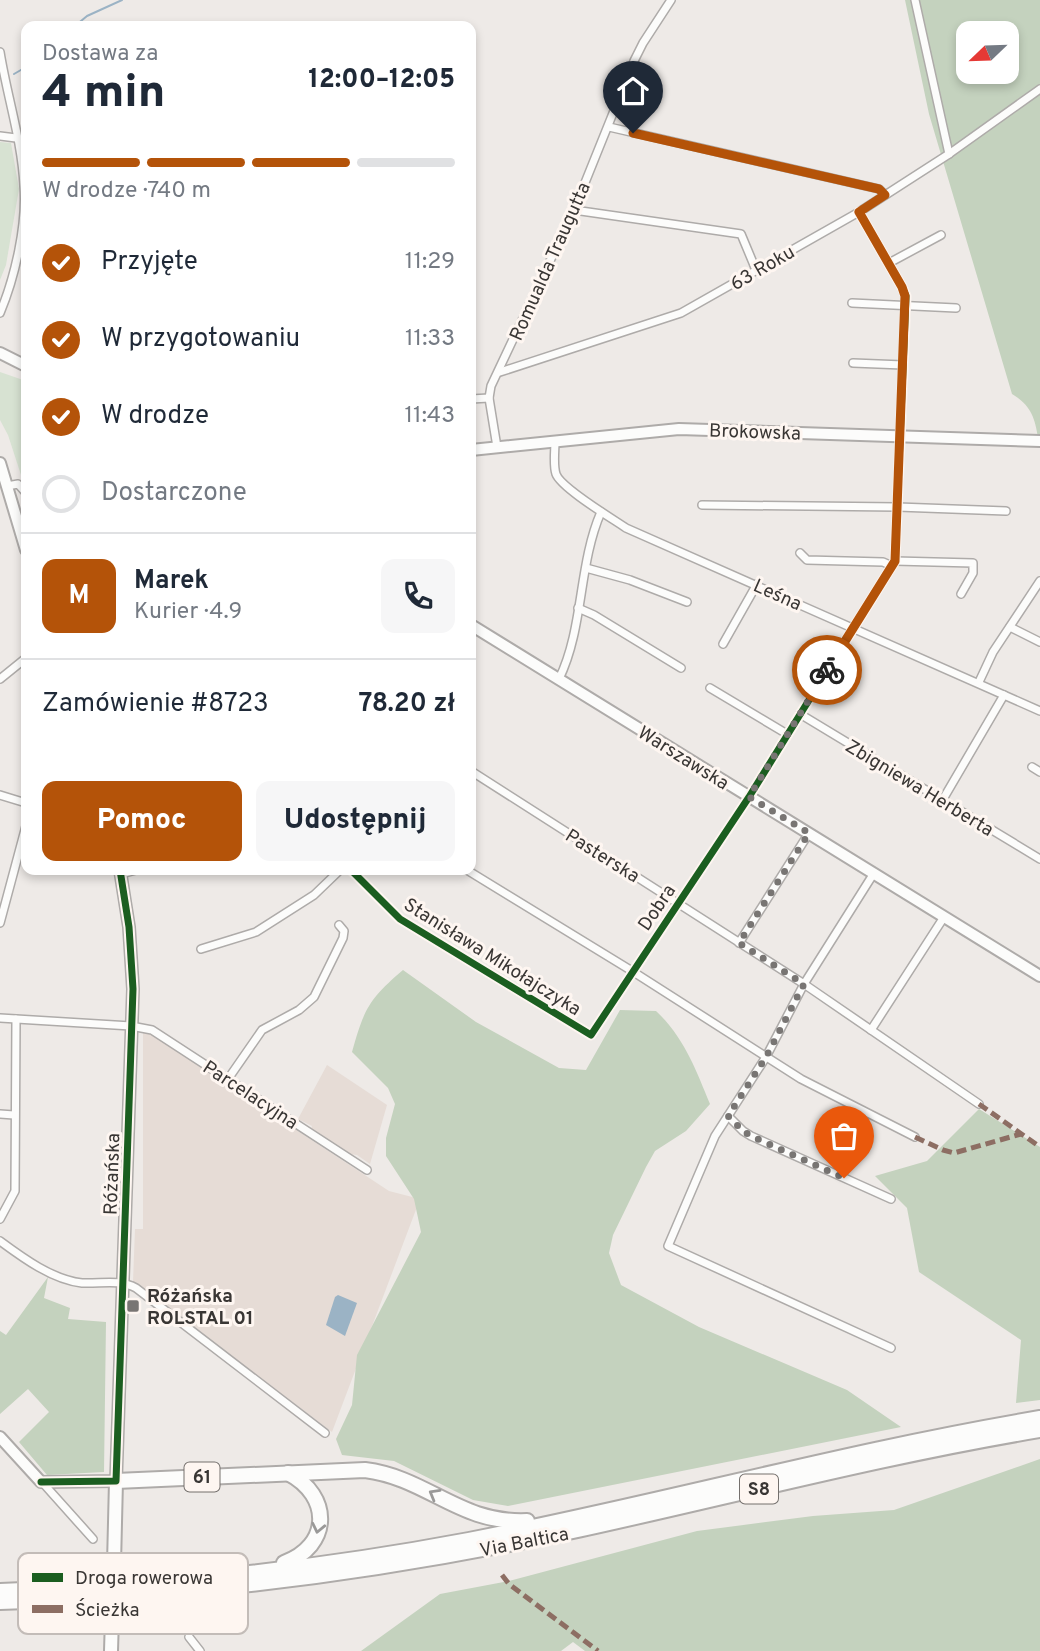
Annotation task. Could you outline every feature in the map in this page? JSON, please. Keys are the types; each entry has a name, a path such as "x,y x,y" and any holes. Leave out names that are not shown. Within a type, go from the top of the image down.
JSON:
{"highway":[{"name":"Via Baltica","path":"248,1572 422,1548 564,1521 901,1445 1040,1418"},
{"name":"Via Baltica","path":"248,1583 393,1565 572,1531 953,1446 1040,1430"},
{"path":"288,1473 345,1469 376,1471 406,1480 466,1511 490,1519 507,1522 564,1521"},
{"name":"61","path":"116,1481 288,1473"},
{"path":"262,1571 300,1556 310,1547 319,1531 321,1516 315,1499 309,1488 288,1473"},
{"name":"Via Baltica","path":"0,1591 18,1590"},
{"name":"Via Baltica","path":"0,1602 18,1601"}],"main road":[{"name":"Różańska","path":"114,1553 116,1481"}],"street":[{"name":"Romualda Traugutta","path":"500,372 574,210 643,43 671,0"},
{"path":"915,0 949,153"},
{"path":"0,52 21,169"},
{"name":"63 Roku","path":"500,372 681,313 859,212 1040,89"},
{"path":"609,127 879,189 885,195"},
{"path":"0,136 16,138"},
{"path":"574,210 741,234 756,270"},
{"path":"859,212 902,287 905,305 898,507 893,564"},
{"path":"0,313 8,295 21,227"},
{"path":"889,263 941,235"},
{"path":"852,303 956,308"},
{"path":"0,353 21,364"},
{"path":"0,361 21,364"},
{"path":"853,363 903,365"},
{"path":"497,447 489,397 491,386 500,372"},
{"path":"476,398 489,397"},
{"name":"Brokowska","path":"476,449 680,429 1040,441"},
{"name":"Leśna","path":"555,442 556,475 561,482 626,527 1040,711"},
{"path":"0,463 21,533"},
{"path":"7,486 18,484 21,487"},
{"path":"702,505 1006,511"},
{"path":"559,679 568,661 595,526 601,512"},
{"path":"800,553 807,559 893,564 973,563 973,573 961,594"},
{"name":"Dobra","path":"591,1035 749,797 893,564"},
{"path":"586,568 631,580 687,602"},
{"path":"979,682 993,653 1040,581"},
{"path":"723,644 757,584"},
{"path":"578,608 594,614 681,668"},
{"path":"1010,627 1040,642"},
{"name":"Warszawska","path":"476,628 1040,976"},
{"path":"0,680 21,661"},
{"path":"710,688 788,734"},
{"path":"942,801 1004,695"},
{"name":"Zbigniewa Herberta","path":"800,714 1040,859"},
{"path":"1032,767 1040,772"},
{"name":"Pasterska","path":"476,774 804,984 979,1104"},
{"path":"0,795 21,801"},
{"path":"739,943 809,833"},
{"path":"0,923 21,845"},
{"path":"874,873 804,984 766,1057 715,1136 668,1246 891,1348"},
{"name":"Różańska","path":"116,1481 131,1026 131,961 120,875"},
{"path":"201,949 256,932 314,895 336,875"},
{"name":"Stanisława Mikołajczyka","path":"356,875 400,919 591,1035"},
{"path":"475,875 801,1079 915,1137"},
{"path":"872,1030 944,917"},
{"path":"228,1079 262,1030 299,1010 314,997 343,938 344,931 339,925"},
{"name":"Parcelacyjna","path":"0,1018 131,1026 152,1030 367,1170"},
{"path":"0,1219 15,1191 16,1019"},
{"path":"0,1114 14,1115"},
{"path":"728,1116 751,1136 891,1199"},
{"path":"0,1241 25,1259 80,1283 123,1283 136,1287 326,1433"},
{"path":"0,1437 93,1539"},
{"path":"41,1482 116,1481"},
{"path":"189,1637 200,1651"}],"shaded area":[{"path":"143,1029 389,1191 420,1199 332,1432 133,1282 135,1229 143,1229"},
{"path":"327,1065 387,1105 370,1164 357,1155 349,1154 311,1129 312,1126 298,1119"}],"green space":[{"path":"905,0 1040,0 1040,438 1031,412 1012,394 929,114"},
{"path":"0,142 11,143 19,189 6,265 0,280"},
{"path":"0,372 21,379 21,475 8,435 0,420"},
{"path":"403,970 476,1022 559,1068 586,1070 620,1010 656,1011 682,1043 710,1104 686,1131 655,1151 646,1167 613,1235 609,1253 621,1285 699,1327 847,1390 901,1427 508,1506 473,1500 394,1461 342,1455 336,1439 352,1405 357,1355 421,1232 414,1199 386,1156 386,1138 395,1104 388,1088 352,1052 369,1006 382,989"},
{"path":"979,1109 1040,1147 1040,1400 1016,1403 1021,1340 919,1272 907,1208 875,1176 927,1161"},
{"path":"48,1277 44,1298 70,1308 68,1319 106,1322 104,1472 47,1475 19,1442 49,1412 28,1389 0,1414 0,1331 6,1335"},
{"path":"1040,1459 1040,1651 585,1651 573,1642 561,1651 361,1651 440,1594 509,1581 697,1531 813,1516 894,1510"}],"water":[{"path":"338,1295 357,1303 345,1336 326,1325"}],"waterway":[{"path":"81,21 122,0"},
{"path":"14,74 21,70"}],"marked path":[{"path":"979,1104 1040,1147"},
{"path":"915,1137 954,1153 1021,1134"},
{"path":"502,1575 509,1584 598,1651"}],"cycle path":[{"path":"356,875 400,919 591,1035 749,797 895,561 906,296 859,212"},
{"path":"41,1482 116,1481 133,989 129,927 121,875"}],"way so far":[{"path":"827,670 749,797 809,833 739,943 804,984 766,1057 728,1116 751,1136 844,1178"}],"place":[{"name":"Różańska ROLSTAL 01","path":"133,1306"}],"route":[{"path":"633,133 879,189 885,195 859,212 905,296 895,561 827,670"}]}
